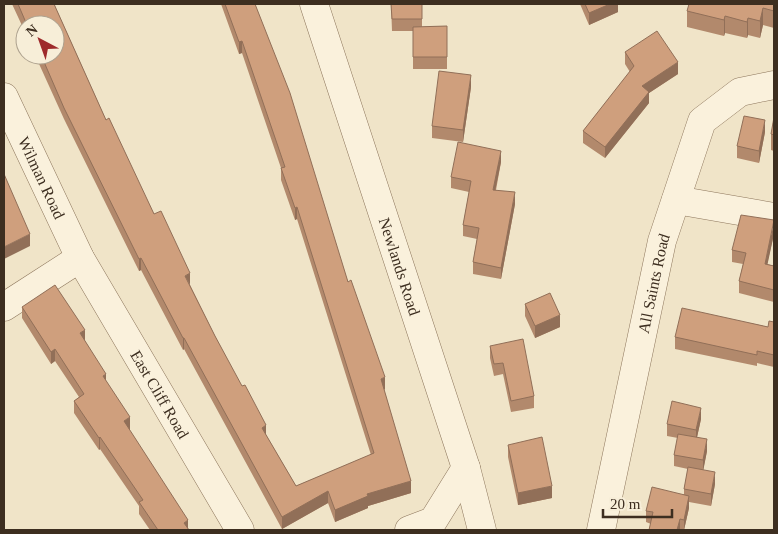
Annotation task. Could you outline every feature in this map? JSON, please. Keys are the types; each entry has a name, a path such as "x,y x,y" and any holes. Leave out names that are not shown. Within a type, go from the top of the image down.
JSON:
{"street":[{"name":"Newlands Road","path":"314,4 466,468 482,530"},
{"name":"All Saints Road","path":"601,530 662,241 702,121 740,92 774,85"},
{"name":"Wilman Road","path":"4,97 80,258"},
{"path":"676,200 774,217"},
{"path":"4,307 80,258"},
{"name":"East Cliff Road","path":"80,258 240,530"},
{"path":"409,530 433,521 466,468"}],"building":[{"path":"18,4 54,4 59,15 23,15"},
{"path":"225,4 255,4 290,93 348,282 351,280 385,377 381,379 411,481 367,494 368,496 335,510 328,491 282,517 141,258 139,259 64,108 45,65 65,65 65,29 106,120 109,118 154,214 161,211 190,273 185,276 215,336 242,386 245,385 266,425 262,428 296,486 374,453 297,207 295,208 281,168 285,167 242,41 239,42"},
{"path":"391,4 422,4 422,19 392,19"},
{"path":"585,4 610,4 589,13"},
{"path":"689,4 774,4 774,11 763,8 760,21 748,18 747,22 725,16 724,20 687,11"},
{"path":"447,26 447,57 413,57 413,27"},
{"path":"657,31 678,62 642,86 649,92 605,147 583,131 634,66 625,52"},
{"path":"439,71 471,75 463,130 432,126"},
{"path":"744,116 765,120 759,151 737,146"},
{"path":"774,117 774,135 771,134"},
{"path":"458,142 501,151 493,190 515,192 501,268 473,262 479,228 463,225 471,181 451,177"},
{"path":"4,174 30,234 4,247"},
{"path":"741,215 774,220 765,264 774,266 774,290 739,281 746,253 732,250"},
{"path":"55,285 85,330 80,333 106,374 103,376 130,417 124,421 188,520 184,523 189,530 158,530 139,502 143,500 74,401 84,394 55,349 51,352 22,307"},
{"path":"550,293 560,315 535,326 525,304"},
{"path":"682,308 768,327 769,321 774,322 774,355 757,351 757,355 675,337"},
{"path":"523,339 534,396 511,401 503,363 494,364 490,346"},
{"path":"672,401 701,408 696,430 667,424"},
{"path":"678,434 707,439 703,460 674,455"},
{"path":"542,437 552,486 518,493 508,445"},
{"path":"688,467 715,472 711,494 684,489"},
{"path":"652,487 689,496 684,520 680,519 677,530 649,530 653,512 646,511"}]}
